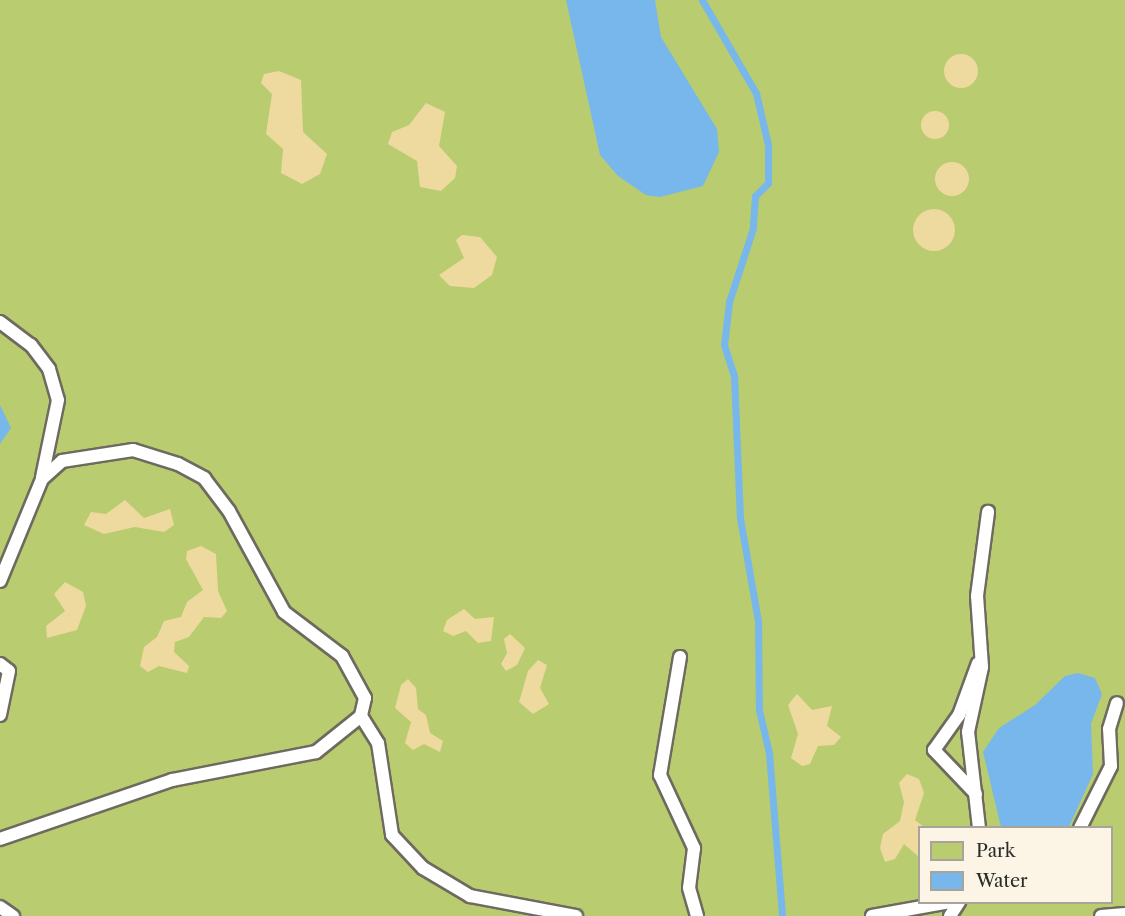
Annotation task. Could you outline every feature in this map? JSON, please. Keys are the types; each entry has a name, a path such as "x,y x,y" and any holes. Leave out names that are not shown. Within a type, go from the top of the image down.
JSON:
{"lane":[{"path":"0,321 31,345 49,369 58,400 42,478 0,581"},
{"path":"42,478 62,461 133,450 204,478 229,511 284,612 342,656 358,679 364,698 361,716 378,743 392,835 423,868 470,896 576,916"},
{"path":"979,826 968,732 982,653 977,596 988,512"},
{"path":"976,794 934,750 959,715 982,653"},
{"path":"680,657 660,775 694,848 689,888 697,916"},
{"path":"0,664 9,671 0,715"},
{"path":"1081,826 1111,766 1109,729 1117,704"},
{"path":"0,839 172,780 316,752 361,716"},
{"path":"873,916 944,904"},
{"path":"0,907 13,916"},
{"path":"1101,916 1125,914"}],"green space":[{"path":"0,0 1125,0 1125,916 0,916"}],"sand":[{"path":"961,54 973,59 978,71 973,83 961,88 949,83 944,71 949,59"},
{"path":"279,71 301,80 303,132 327,154 320,174 302,184 281,173 283,149 266,134 272,94 261,83 264,74"},
{"path":"426,103 445,112 439,146 457,166 455,178 441,191 420,187 417,161 388,144 392,132 409,125"},
{"path":"935,111 945,115 949,125 945,135 935,139 925,135 921,125 925,115"},
{"path":"952,162 964,167 969,179 964,191 952,196 940,191 935,179 940,167"},
{"path":"934,209 942,210 949,215 954,222 954,238 949,245 942,250 934,251 926,250 919,245 914,238 913,230 914,222 919,215 926,210"},
{"path":"462,235 480,237 497,257 492,275 474,288 450,286 439,275 464,258 456,240"},
{"path":"125,500 144,518 170,509 174,525 164,532 135,527 104,534 84,525 91,512 106,514"},
{"path":"201,546 216,554 218,591 227,611 221,618 204,617 189,637 175,642 174,652 189,666 187,673 159,666 148,672 140,666 144,647 157,637 164,621 181,617 187,602 203,590 186,559 187,551"},
{"path":"65,582 83,592 86,606 77,630 47,638 46,626 65,611 54,594"},
{"path":"464,609 475,619 494,617 491,641 478,643 466,631 453,636 443,631 447,620"},
{"path":"510,634 525,648 517,665 506,671 501,664 507,653 504,639"},
{"path":"538,660 547,665 540,688 549,704 533,714 519,702 528,671"},
{"path":"408,679 416,688 418,709 426,715 430,733 443,741 440,752 424,744 413,750 405,743 411,722 395,708 401,685"},
{"path":"797,694 812,710 832,706 827,726 841,737 834,745 818,746 810,764 802,766 791,758 798,734 788,705"},
{"path":"907,774 919,779 924,793 915,820 923,826 918,826 918,856 904,844 895,859 885,862 880,848 883,834 900,821 904,802 899,783"}],"water":[{"path":"566,0 655,0 661,37 717,129 719,152 703,186 660,197 646,195 618,176 600,155"},
{"path":"0,405 11,428 0,444"},
{"path":"1078,673 1095,678 1102,694 1091,724 1093,774 1069,826 1001,826 983,752 999,728 1035,705 1065,676"}],"waterway":[{"path":"702,0 756,93 768,145 768,183 755,196 753,228 729,302 724,345 734,376 740,518 758,621 759,710 769,753 782,914"}]}
